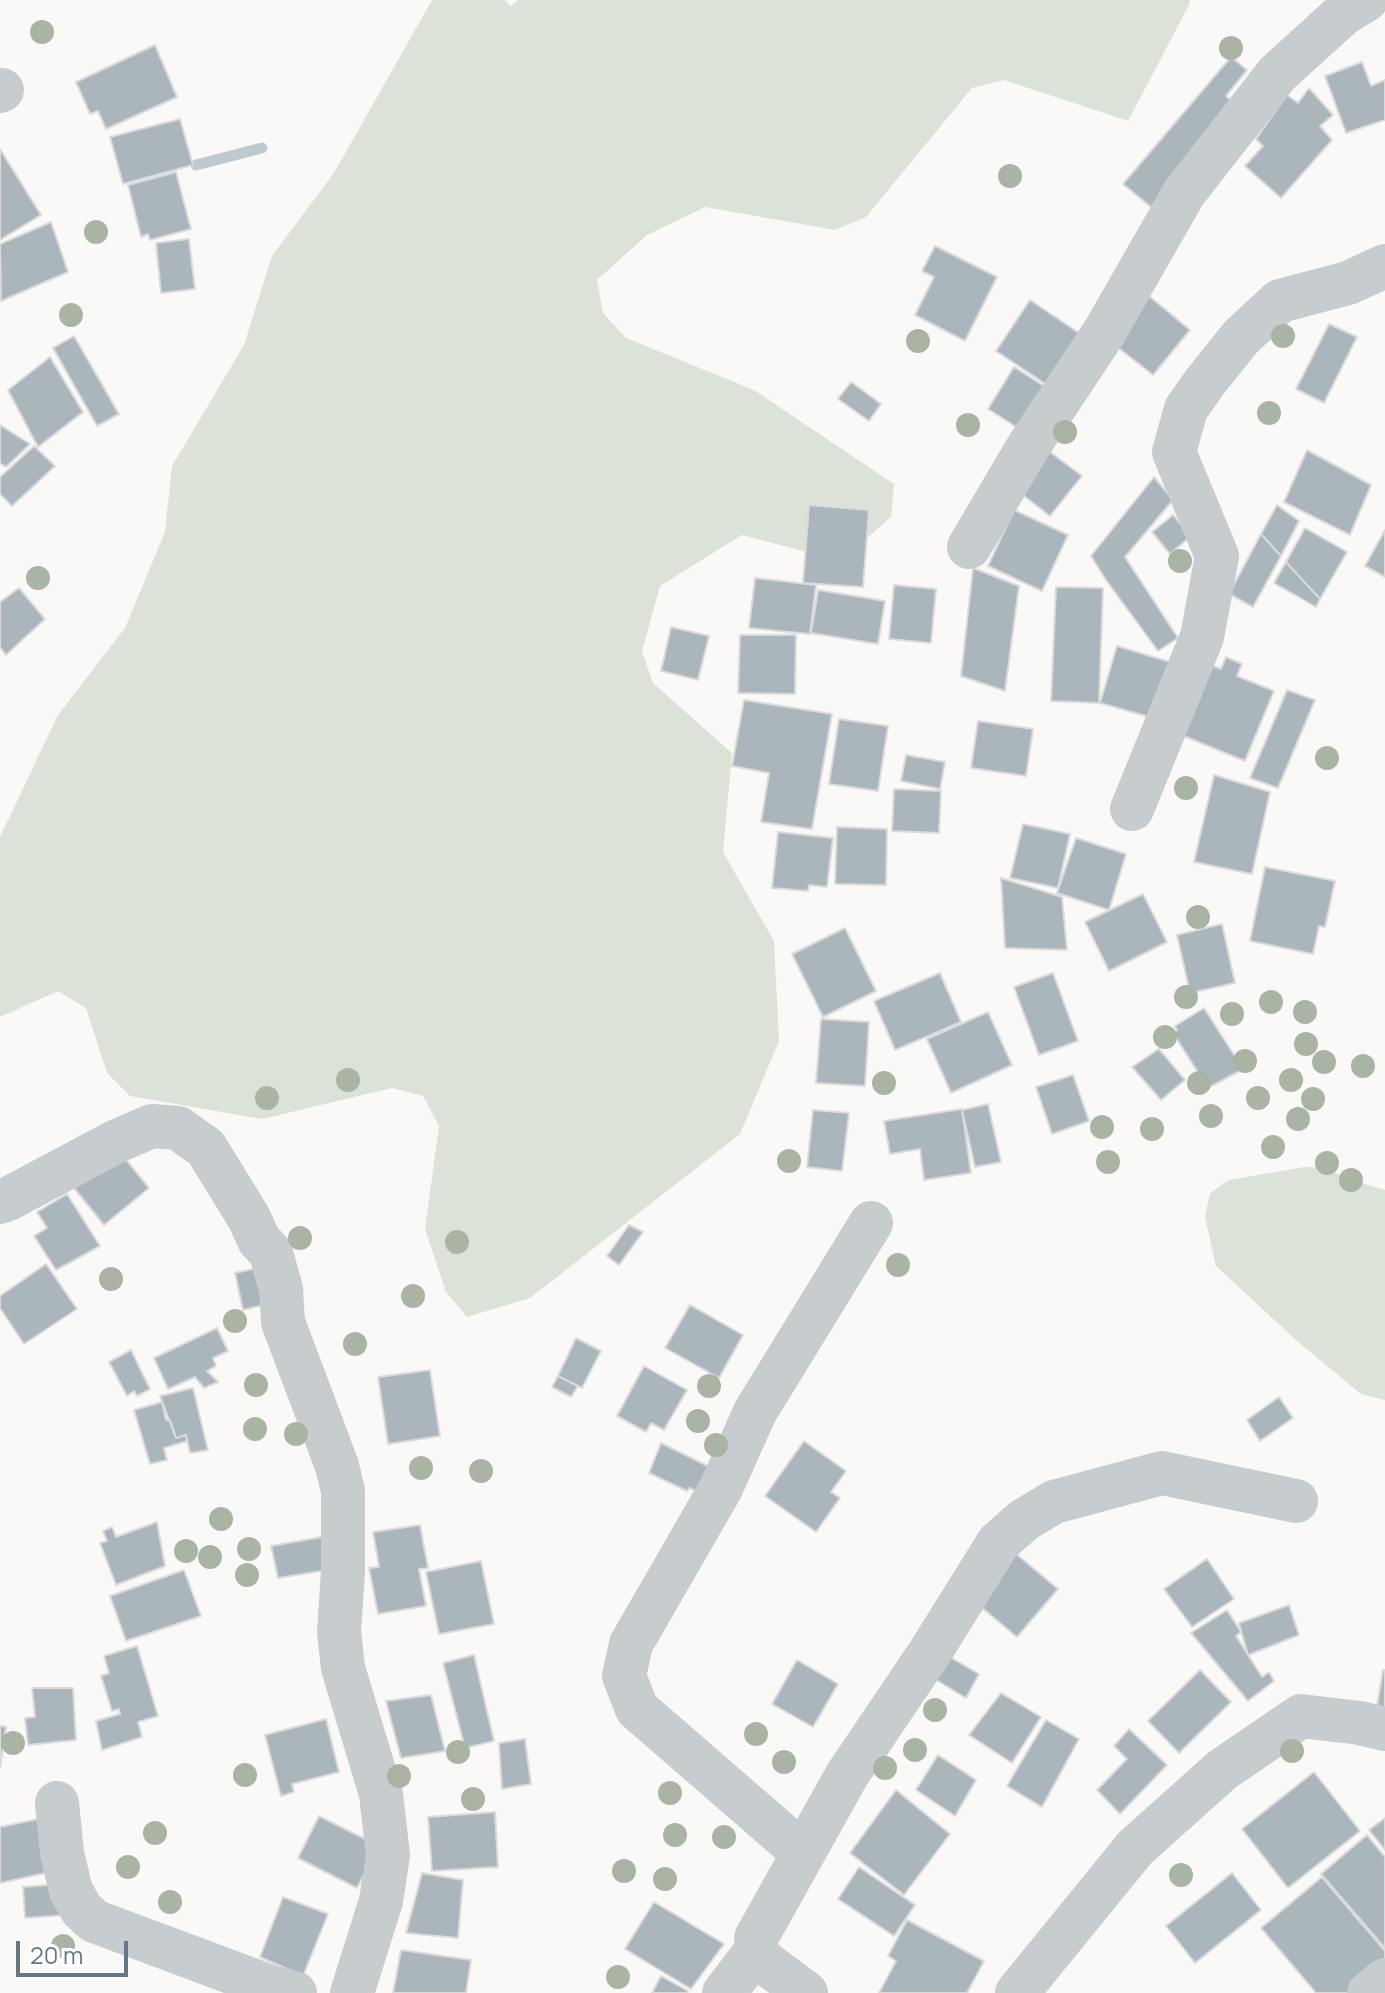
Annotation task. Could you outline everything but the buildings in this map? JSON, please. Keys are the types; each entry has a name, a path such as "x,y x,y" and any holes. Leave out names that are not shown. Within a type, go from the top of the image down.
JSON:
{"street":[{"path":"969,547 1028,447 1105,331 1184,193 1277,74 1343,14 1366,0"},
{"path":"1132,809 1202,637 1217,556 1174,452 1186,409 1241,337 1280,301 1348,283 1385,266"},
{"path":"0,1202 152,1126 178,1128 206,1148 259,1240 271,1253 281,1289 283,1322 337,1466 343,1491 339,1632 343,1668 381,1794 388,1855 381,1901 352,1993"},
{"path":"803,1853 637,1709 624,1676 631,1644 721,1488 755,1412 871,1223"},
{"path":"806,1993 763,1961 757,1950 756,1938 847,1775 932,1649 998,1543 1024,1520 1054,1502 1162,1473 1296,1501"},
{"path":"1017,1993 1135,1848 1222,1770 1301,1716 1385,1729"},
{"path":"57,1803 62,1853 71,1891 82,1910 94,1921 271,1987 295,1993"},
{"path":"724,1993 757,1950"},
{"path":"1369,1993 1385,1980"}],"shaded area":[{"path":"432,0 504,0 511,6 518,0 1189,0 1190,3 1128,121 1004,80 972,88 866,217 835,230 705,207 647,235 597,280 603,313 626,338 754,390 894,484 891,517 841,561 742,535 660,586 642,651 653,683 732,753 723,852 774,941 779,1041 740,1134 530,1298 467,1317 446,1292 425,1229 439,1126 423,1096 392,1088 262,1119 130,1096 107,1073 86,1008 58,991 0,1017 0,837 58,715 125,628 165,532 172,466 244,345 272,256 334,173"},
{"path":"1304,1167 1324,1168 1385,1190 1385,1400 1361,1394 1297,1341 1216,1266 1205,1217 1210,1193 1229,1180"}],"waterway":[{"path":"196,165 262,148"}]}
